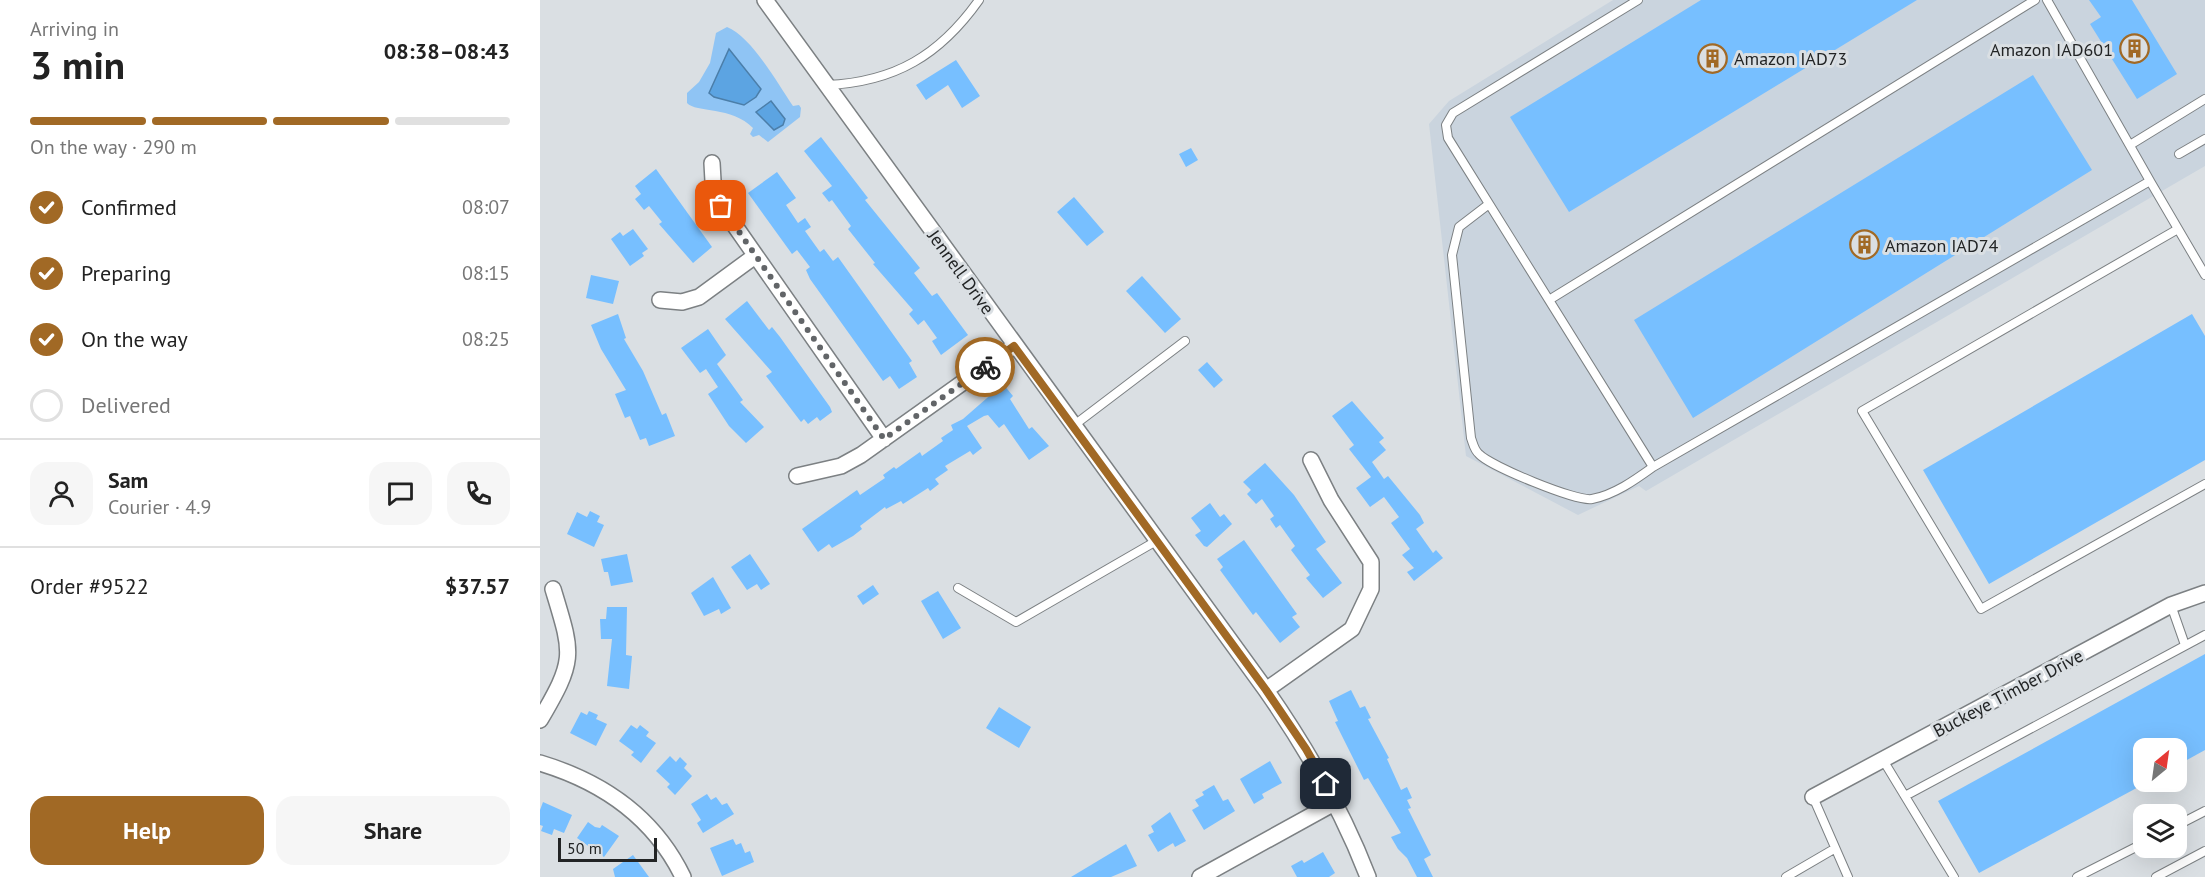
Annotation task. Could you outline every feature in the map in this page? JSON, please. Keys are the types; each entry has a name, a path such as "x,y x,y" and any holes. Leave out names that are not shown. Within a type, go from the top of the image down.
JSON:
{"street":[{"name":"Jennell Drive","path":"765,0 1072,426 1266,690 1306,749 1335,802 1368,877"},
{"path":"712,163 713,181 721,206 884,439"},
{"path":"660,300 682,302 699,297 755,256"},
{"path":"797,476 841,466 884,439 1014,346"},
{"path":"1266,690 1352,629 1371,589 1371,562 1331,500 1311,460"},
{"path":"540,720 562,683 569,654 568,639 553,589"},
{"name":"Buckeye Timber Drive","path":"1813,797 2171,605 2205,593"},
{"path":"540,764 591,782 623,802 653,831 683,877"},
{"path":"1200,877 1335,802"}],"lane":[{"path":"825,85 872,80 910,65 953,34 979,0"},
{"path":"1638,0 1453,113 1446,124 1448,138 1653,467"},
{"path":"1549,300 2035,0"},
{"path":"2047,0 2205,275"},
{"path":"2130,145 2205,99"},
{"path":"2179,154 2205,140"},
{"path":"1489,204 1459,227 1452,255 1471,438 1476,452 1508,470 1583,500 1594,499 1619,489 1653,467 2150,181"},
{"path":"2178,229 1862,411 1981,609 2205,484"},
{"path":"1072,426 1185,341"},
{"path":"958,588 1017,622 1158,540"},
{"path":"2171,605 2185,645"},
{"path":"1905,796 2205,635"},
{"path":"1883,760 1954,877"},
{"path":"1813,797 1848,877"},
{"path":"2187,820 2205,811"},
{"path":"1786,877 1834,849"},
{"path":"2077,877 2133,849"},
{"path":"2156,877 2205,851"}],"shaded area":[{"path":"1613,0 2205,0 2205,166 1646,491 1639,486 1578,515 1466,456 1429,124 1449,101"},
{"path":"727,27 736,32 754,50 793,106 799,105 801,108 800,117 768,142 759,135 753,137 750,134 753,128 735,116 698,108 687,103 687,93 699,82 710,63 716,33"},
{"path":"729,49 761,89 756,97 744,105 714,97 709,93"},
{"path":"771,101 785,119 783,125 774,130 756,112"}],"building":[{"name":"Amazon IAD73","path":"1701,0 1917,0 1569,212 1510,117"},
{"name":"Amazon IAD601","path":"2089,0 2132,0 2177,74 2137,99 2090,24 2101,17"},
{"path":"956,60 980,96 962,108 948,85 926,100 916,85"},
{"name":"Amazon IAD74","path":"2033,75 2092,170 1693,418 1634,320"},
{"path":"821,137 868,198 865,200 920,268 914,273 932,296 937,293 968,335 941,355 932,341 937,338 924,320 918,325 909,314 913,310 873,264 875,263 848,229 851,226 832,200 829,202 822,193 832,186 804,151"},
{"path":"1191,148 1198,160 1186,167 1179,154"},
{"path":"656,169 712,247 693,263 659,224 662,222 649,206 644,210 635,199 641,194 635,186"},
{"path":"777,172 796,198 786,205 798,223 805,218 811,227 805,231 820,252 824,249 833,261 838,257 912,361 909,363 917,377 899,389 890,376 883,381 810,279 806,270 810,267 797,250 792,254 748,193"},
{"path":"1074,197 1104,232 1087,246 1057,212"},
{"path":"633,229 648,249 642,253 644,256 630,266 611,239 620,232 623,236"},
{"path":"591,275 619,281 613,304 586,298"},
{"path":"1142,276 1181,319 1165,333 1126,291"},
{"path":"747,301 769,330 772,327 780,337 830,407 832,412 820,421 817,417 808,424 804,419 801,422 766,376 772,372 725,319"},
{"path":"618,314 626,338 624,339 643,371 662,415 666,413 675,436 649,446 646,438 640,440 630,416 625,418 615,394 626,390 601,349 591,325"},
{"path":"2192,314 2205,336 2205,460 1989,584 1923,470"},
{"path":"708,329 726,355 717,364 743,400 740,402 764,427 746,443 729,426 708,394 718,387 706,369 700,373 681,348"},
{"path":"1207,362 1223,380 1214,388 1198,370"},
{"path":"1003,384 1013,396 1010,399 1029,429 1032,427 1049,446 1029,460 1004,424 999,428 988,415 984,416 967,426 982,448 973,455 970,451 945,466 948,470 935,479 939,484 930,491 928,488 903,504 901,501 886,509 885,507 860,526 862,529 853,536 832,548 829,544 818,552 802,529 857,490 860,495 885,478 883,475 894,467 896,469 920,452 922,456 943,441 941,438 953,430 951,425 963,419"},
{"path":"1352,401 1384,438 1379,442 1386,450 1372,462 1384,479 1388,476 1420,515 1424,523 1416,529 1433,553 1436,550 1443,558 1414,581 1407,572 1414,568 1402,555 1410,549 1391,523 1399,517 1384,497 1370,507 1356,488 1371,477 1349,449 1354,445 1332,416"},
{"path":"1265,463 1294,495 1326,542 1316,549 1342,583 1323,598 1306,578 1310,575 1291,550 1295,546 1280,525 1276,528 1270,519 1274,516 1262,499 1256,504 1247,494 1251,490 1243,482"},
{"path":"1210,503 1220,517 1224,514 1232,524 1207,547 1195,535 1201,531 1191,518"},
{"path":"590,511 600,516 597,522 604,525 594,547 567,534 577,512 587,517"},
{"path":"1244,540 1297,614 1292,617 1300,627 1280,643 1256,612 1253,615 1220,570 1223,567 1217,559"},
{"path":"627,554 633,582 611,586 608,572 604,572 601,559"},
{"path":"750,554 770,584 761,590 757,584 747,590 731,567"},
{"path":"713,577 731,608 721,614 719,609 704,616 691,593"},
{"path":"873,585 879,594 863,605 857,596"},
{"path":"938,591 961,628 943,639 921,601"},
{"path":"607,607 627,607 626,655 632,656 629,689 607,686 612,639 601,639 600,619 606,619"},
{"path":"2205,654 2205,750 2187,760 2187,738 2133,738 2133,790 1979,873 1938,801"},
{"path":"1351,690 1360,708 1365,706 1371,718 1368,719 1389,758 1387,759 1401,790 1407,787 1412,798 1407,800 1411,808 1408,809 1431,855 1424,859 1433,877 1417,877 1407,858 1398,849 1391,837 1401,833 1368,778 1364,780 1335,722 1338,721 1329,701"},
{"path":"999,707 1031,727 1019,748 986,728"},
{"path":"589,711 598,715 596,719 607,724 596,746 570,733 581,712 587,715"},
{"path":"631,725 637,729 640,725 649,732 646,736 656,743 641,763 631,755 634,752 619,741"},
{"path":"670,756 676,762 680,757 687,764 684,768 692,776 675,795 667,787 670,784 656,771"},
{"path":"1270,761 1282,783 1262,794 1264,798 1254,804 1240,779"},
{"path":"1214,785 1223,801 1228,799 1235,811 1204,830 1192,810 1199,806 1195,800 1204,795 1202,792"},
{"path":"707,794 711,800 716,797 722,805 727,803 734,814 703,833 697,823 701,820 691,804"},
{"path":"543,802 572,815 564,833 554,829 552,835 541,831 543,826 540,825 540,810"},
{"path":"1170,812 1186,841 1175,847 1173,843 1158,852 1148,835 1154,832 1151,826"},
{"path":"588,822 595,827 600,828 602,825 619,836 604,857 577,838"},
{"path":"733,839 736,845 741,843 745,853 750,851 754,862 722,876 710,848"},
{"path":"1126,844 1137,866 1111,877 1071,877"},
{"path":"1323,852 1335,873 1329,877 1297,877 1291,866 1302,860 1304,863"},
{"path":"633,855 649,877 615,877 613,869"}],"way so far":[{"path":"721,206 884,439 985,367"}],"place":[{"name":"Amazon IAD601","path":"2134,49"},
{"name":"Amazon IAD73","path":"1713,58"},
{"name":"Amazon IAD74","path":"1864,245"}],"route":[{"path":"985,367 1014,346 1256,675 1306,749 1326,784"}]}
